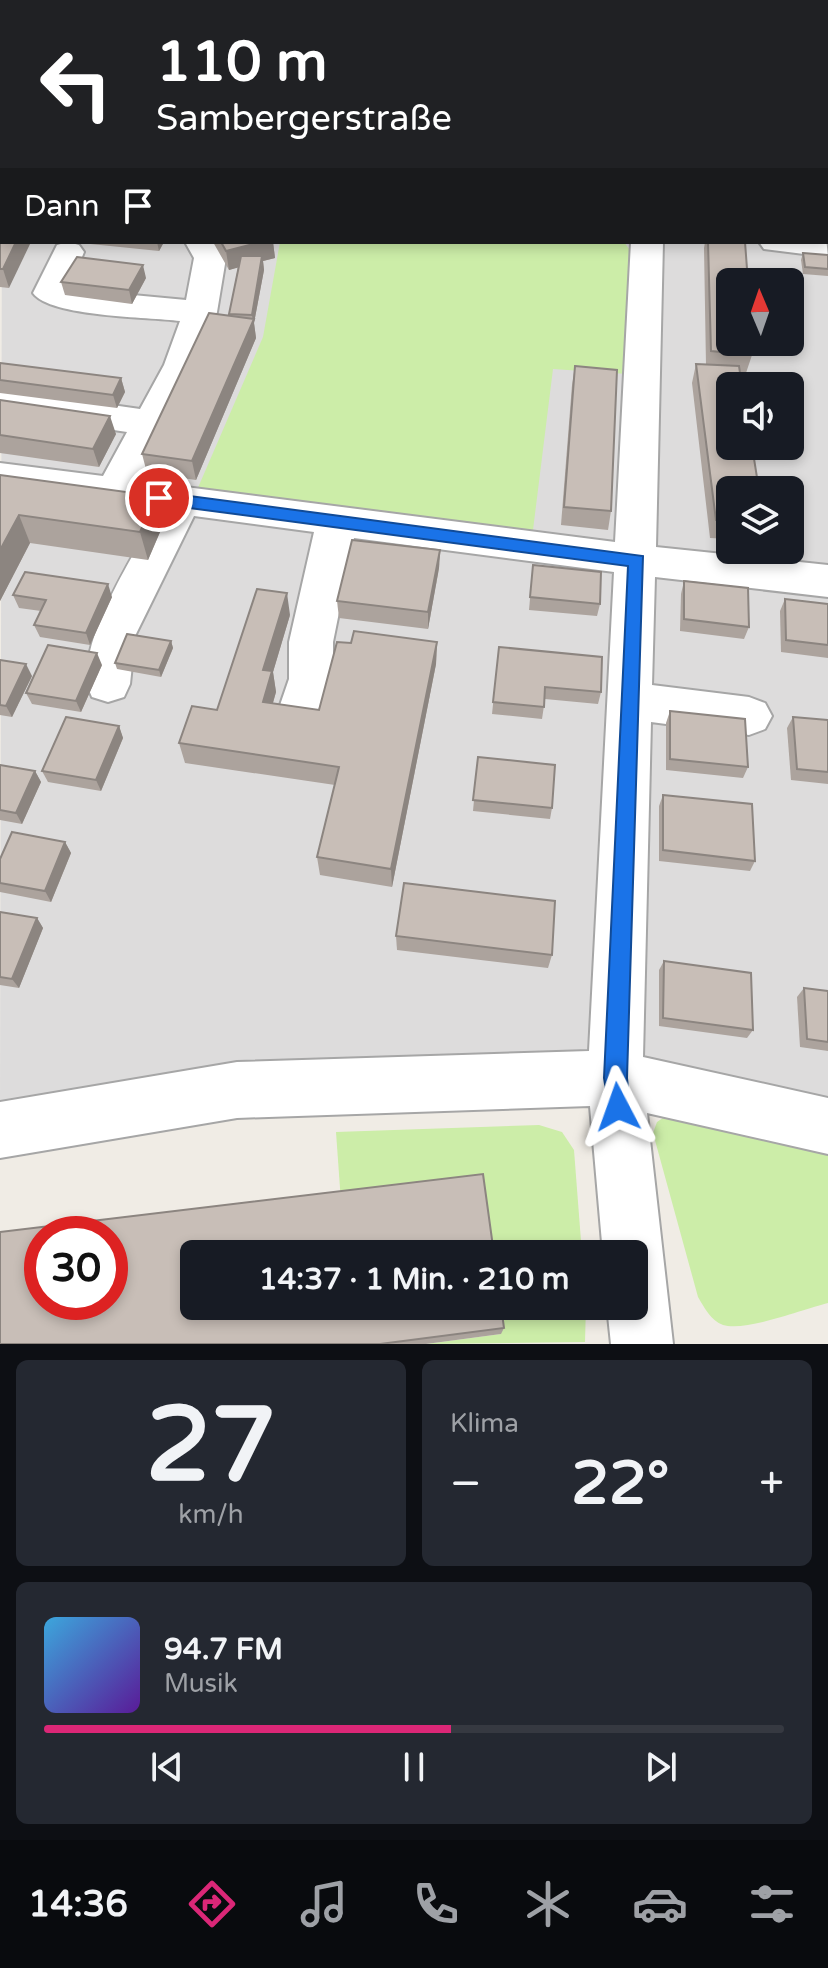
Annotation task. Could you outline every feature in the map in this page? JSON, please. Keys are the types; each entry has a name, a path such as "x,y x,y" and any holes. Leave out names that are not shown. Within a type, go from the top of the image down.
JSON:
{"street":[{"path":"114,492 182,365 200,312 210,258 202,244"},
{"path":"632,1240 615,1078 647,244"},
{"path":"796,244 828,247"},
{"path":"68,252 50,293 59,298 200,312"},
{"path":"0,401 150,423"},
{"path":"0,477 637,560 828,581"},
{"path":"108,684 114,636 182,501"},
{"path":"302,708 311,679 311,642 337,521"},
{"path":"631,701 749,716"},
{"path":"0,1130 237,1090 615,1078 828,1126"},
{"path":"640,1320 642,1344"}],"shaded area":[{"path":"2,244 828,244 828,1110 595,1056 0,1104"}],"green space":[{"path":"280,244 625,244 632,253 627,374 553,369 533,530 197,490 263,337"},
{"path":"667,1115 828,1150 828,1303 746,1325 723,1325 711,1317 698,1297 653,1133 657,1122"},
{"path":"539,1125 562,1132 574,1150 581,1240 450,1240 341,1202 336,1132"},
{"path":"499,1320 586,1320 585,1342 426,1344 501,1334"}],"building":[{"path":"0,244 15,244 3,269 0,269"},
{"path":"222,244 253,244 226,251"},
{"path":"708,244 745,244 747,268 716,268 716,351 711,351"},
{"path":"803,253 828,255 828,269 805,267"},
{"path":"241,256 262,256 252,315 229,314"},
{"path":"77,257 143,265 129,290 61,282"},
{"path":"209,313 254,319 192,461 142,454"},
{"path":"0,363 121,378 113,395 0,380"},
{"path":"696,364 739,366 740,372 716,372 716,460 754,460 757,476 716,476 716,520"},
{"path":"575,366 617,370 611,511 564,507"},
{"path":"0,400 110,416 93,449 0,435"},
{"path":"0,475 156,496 140,532 19,515 0,550"},
{"path":"352,540 440,550 428,612 337,601"},
{"path":"533,565 601,572 600,604 530,597"},
{"path":"25,572 108,584 86,633 34,625 46,600 13,595"},
{"path":"684,581 748,588 749,627 684,619"},
{"path":"257,589 287,593 263,670 272,671 263,702 319,710 337,642 351,643 354,631 437,642 391,869 317,857 339,767 179,743 192,706 217,710"},
{"path":"785,599 828,604 828,645 786,640"},
{"path":"127,634 171,641 159,670 115,663"},
{"path":"48,645 97,653 76,701 26,693"},
{"path":"499,647 602,657 601,692 545,687 544,707 493,702"},
{"path":"0,660 26,664 6,706 0,705"},
{"path":"670,711 745,719 748,767 670,759"},
{"path":"66,717 119,726 96,780 42,771"},
{"path":"793,717 828,720 828,772 797,769"},
{"path":"478,757 555,765 552,808 473,800"},
{"path":"0,765 35,771 16,813 0,810"},
{"path":"663,795 752,804 755,861 663,850"},
{"path":"12,832 65,842 45,891 0,883 0,859"},
{"path":"404,883 555,901 552,955 396,936"},
{"path":"0,912 37,918 12,979 0,977"},
{"path":"664,961 751,973 753,1030 663,1018"},
{"path":"804,988 828,991 828,1042 807,1039"},
{"path":"483,1174 492,1240 180,1240 180,1320 503,1320 504,1328 380,1344 0,1344 0,1232 24,1229 24,1320 128,1320 128,1217"}],"route":[{"path":"159,498 637,560 615,1078 618,1107"}]}
